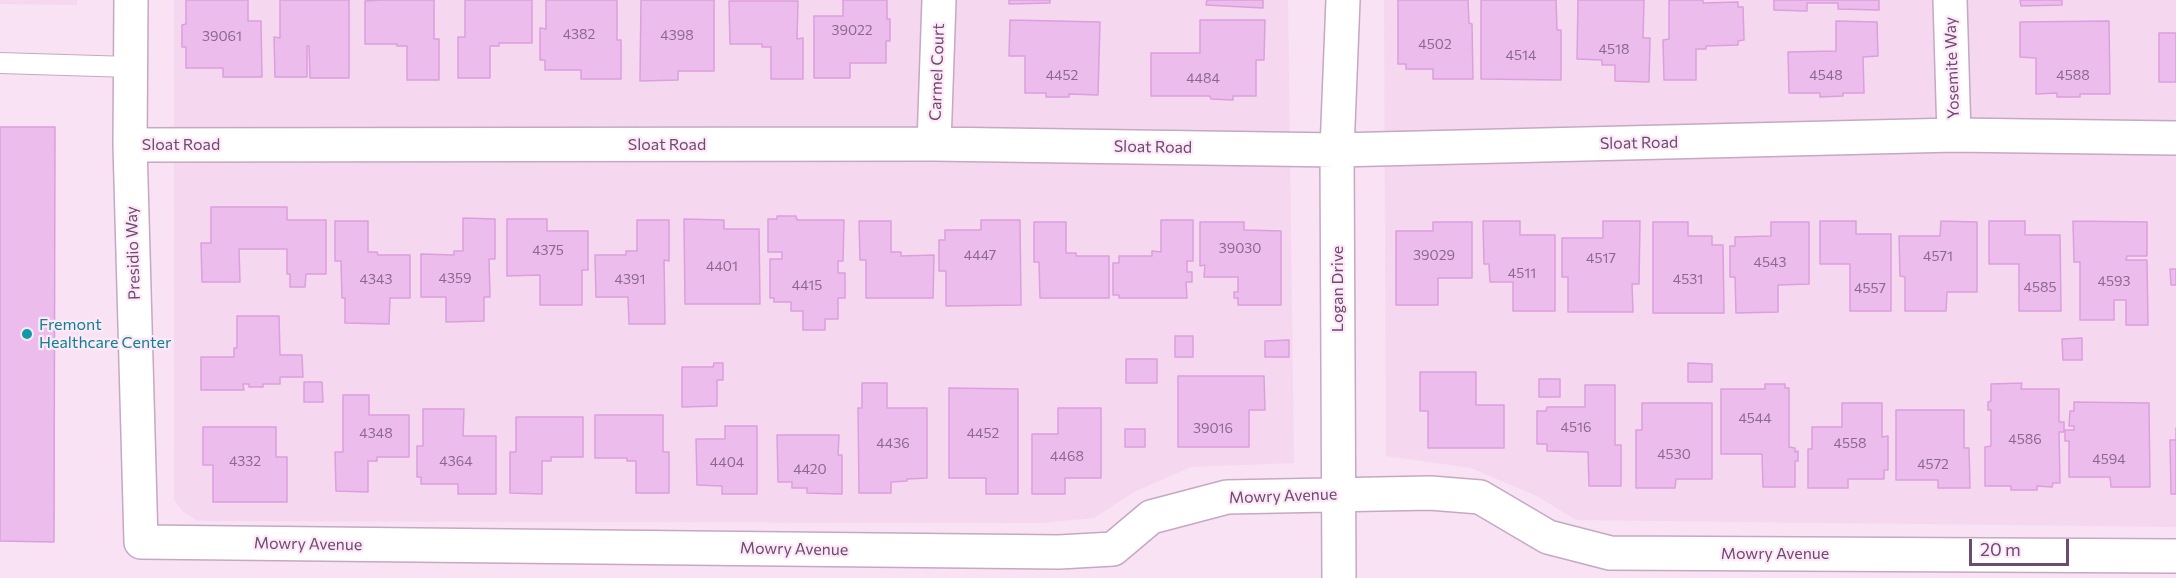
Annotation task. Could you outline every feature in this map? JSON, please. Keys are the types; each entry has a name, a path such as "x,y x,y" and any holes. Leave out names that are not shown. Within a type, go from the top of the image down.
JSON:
{"street":[{"name":"Presidio Way","path":"131,0 130,145 141,542"},
{"name":"Carmel Court","path":"934,144 939,0"},
{"name":"Logan Drive","path":"1339,578 1337,150 1343,0"},
{"name":"Yosemite Way","path":"1950,0 1954,135"},
{"name":"Sloat Road","path":"130,145 934,144 1337,150 1954,135 2176,138"},
{"name":"Mowry Avenue","path":"141,542 1059,552 1113,549 1151,517 1227,497 1430,493 1480,497 1548,537 1610,553 2176,556"}],"lane":[{"path":"0,63 130,67"}],"shaded area":[{"path":"0,0 77,0 77,5 0,4"},
{"path":"174,0 1288,0 1294,463 1191,467 1134,492 1094,518 1039,523 198,521 183,512 174,500"},
{"path":"1384,0 2176,0 2176,527 1576,520 1537,496 1471,468 1386,456"}],"building":[{"path":"186,0 248,0 248,21 261,21 262,77 223,77 223,68 186,68 186,47 182,47 182,25 186,24"},
{"path":"280,0 349,0 349,78 310,78 309,46 307,46 307,77 275,77 274,37 280,38"},
{"path":"434,0 434,39 439,39 439,80 407,80 407,46 365,44 365,1"},
{"path":"465,0 532,0 532,43 499,43 499,46 490,46 490,78 458,78 458,37 465,37"},
{"path":"546,0 617,0 617,40 621,40 621,79 581,79 581,70 545,70 545,60 540,60 540,28 546,29"},
{"path":"641,0 714,0 714,71 678,71 678,80 640,81"},
{"path":"843,0 887,0 890,41 886,41 886,63 850,63 850,78 814,78 814,16 843,16"},
{"path":"1009,0 1050,0 1050,3 1009,4"},
{"path":"1207,0 1263,0 1263,8 1206,5"},
{"path":"1398,0 1468,0 1469,23 1472,24 1473,79 1433,79 1433,69 1406,69 1406,64 1398,64"},
{"path":"1481,0 1556,0 1557,30 1561,30 1561,80 1481,79"},
{"path":"1578,0 1644,0 1643,38 1650,38 1649,82 1615,81 1615,65 1602,65 1602,60 1577,59"},
{"path":"1669,0 1703,0 1703,3 1738,2 1738,7 1743,7 1744,40 1738,41 1738,45 1706,46 1706,49 1696,49 1696,80 1664,80 1663,40 1669,39"},
{"path":"1774,0 1879,0 1879,10 1838,9 1838,3 1807,3 1807,11 1774,10"},
{"path":"2020,0 2062,0 2062,5 2021,6"},
{"path":"729,1 798,1 797,39 803,38 803,79 771,79 771,47 762,47 762,44 730,44"},
{"path":"1010,20 1100,22 1098,95 1069,94 1069,97 1046,97 1046,93 1025,93 1025,56 1009,56"},
{"path":"1200,20 1265,20 1264,60 1256,60 1256,96 1233,96 1233,100 1211,99 1210,96 1151,96 1151,53 1200,53"},
{"path":"1836,21 1877,22 1878,56 1863,57 1864,93 1843,93 1843,96 1820,97 1820,93 1789,93 1788,52 1836,51"},
{"path":"2109,21 2110,94 2057,97 2057,93 2036,94 2036,58 2020,57 2020,22"},
{"path":"2159,33 2176,33 2176,82 2159,82"},
{"name":"Fremont Healthcare Center","path":"0,127 55,127 54,542 0,541"},
{"path":"211,207 287,207 287,220 326,220 326,274 306,274 305,287 290,287 290,274 287,274 287,249 239,249 240,282 202,282 201,243 211,243"},
{"path":"777,216 796,216 797,220 844,220 843,261 838,261 838,273 845,273 845,298 838,298 838,319 825,319 825,330 803,330 803,311 791,311 791,302 774,302 774,298 770,298 770,259 782,259 782,252 768,252 768,219 777,219"},
{"path":"463,218 495,219 495,259 489,259 490,297 484,297 484,321 446,322 446,297 421,297 421,254 454,255 454,251 463,251"},
{"path":"507,219 547,219 547,231 588,231 588,270 582,270 582,305 540,305 540,275 507,276"},
{"path":"684,219 724,220 724,229 759,229 760,304 685,304"},
{"path":"637,220 669,220 669,261 664,260 665,324 629,324 628,297 596,297 595,255 626,255 626,251 637,251"},
{"path":"981,220 1020,220 1021,305 946,306 946,271 939,271 939,240 945,240 945,230 981,230"},
{"path":"1161,220 1193,220 1193,261 1187,261 1187,272 1192,272 1192,282 1186,282 1187,298 1119,298 1119,295 1113,295 1113,263 1119,263 1119,256 1152,256 1152,251 1161,252"},
{"path":"335,221 368,221 368,252 377,252 378,255 410,255 410,298 390,298 389,324 345,323 341,261 335,261"},
{"path":"859,221 891,221 891,252 901,252 901,256 934,255 933,298 866,298 866,260 860,260"},
{"path":"1483,221 1520,221 1520,235 1555,235 1555,311 1513,311 1513,282 1490,282 1489,264 1484,264"},
{"path":"1603,221 1640,221 1639,284 1632,284 1633,312 1568,312 1568,277 1562,277 1562,238 1603,238"},
{"path":"1820,221 1856,221 1856,234 1891,234 1891,311 1850,311 1850,264 1820,264"},
{"path":"1941,221 1977,222 1977,292 1947,292 1946,311 1905,311 1905,277 1900,276 1899,236 1940,236"},
{"path":"1989,221 2025,221 2025,235 2060,235 2061,311 2019,311 2019,264 1989,264"},
{"path":"2073,221 2147,222 2147,256 2127,256 2126,260 2147,260 2148,325 2126,325 2126,300 2114,300 2114,320 2080,320 2080,262 2074,262"},
{"path":"1034,222 1066,222 1066,253 1076,253 1076,256 1109,256 1109,298 1040,298 1039,262 1034,262"},
{"path":"1200,222 1244,222 1244,230 1281,231 1281,305 1238,305 1238,298 1234,298 1234,292 1238,292 1238,277 1204,277 1205,265 1200,266"},
{"path":"1433,222 1472,222 1472,278 1438,278 1438,305 1396,305 1396,231 1433,231"},
{"path":"1653,222 1688,222 1688,236 1712,236 1712,245 1723,245 1724,313 1653,313"},
{"path":"1771,222 1809,222 1809,284 1778,285 1778,312 1736,313 1735,277 1730,277 1730,246 1735,246 1735,237 1771,236"},
{"path":"2170,269 2176,269 2176,285 2171,285"},
{"path":"237,316 279,316 280,355 302,355 303,377 280,377 280,384 263,384 263,387 249,387 249,384 243,384 244,390 201,390 201,357 234,357 234,348 237,348"},
{"path":"1175,336 1193,336 1193,357 1175,357"},
{"path":"2082,338 2082,360 2063,360 2062,339"},
{"path":"1289,340 1289,357 1265,357 1265,341"},
{"path":"1126,359 1157,359 1157,383 1126,383"},
{"path":"714,363 723,363 723,380 717,380 717,406 682,407 682,367 713,367"},
{"path":"1688,363 1712,364 1712,382 1688,382"},
{"path":"1420,372 1476,372 1476,405 1504,405 1504,448 1428,448 1428,411 1420,411"},
{"path":"1178,376 1264,376 1265,410 1249,410 1249,447 1178,447"},
{"path":"1539,379 1560,379 1560,397 1539,397"},
{"path":"304,382 322,382 323,402 304,402"},
{"path":"862,383 887,383 887,408 927,408 927,478 891,482 891,493 859,493 858,408 862,408"},
{"path":"2022,383 2021,389 2059,389 2059,422 2064,422 2064,432 2059,432 2060,483 2053,483 2052,487 2037,486 2037,490 2011,490 2011,486 1985,486 1985,447 1991,446 1991,410 1988,410 1988,402 1991,401 1991,384"},
{"path":"1765,384 1785,384 1785,388 1789,388 1789,447 1795,448 1795,452 1798,451 1798,461 1795,461 1795,487 1763,487 1762,454 1721,454 1721,389 1765,389"},
{"path":"1585,385 1615,385 1615,445 1621,445 1621,486 1589,486 1588,452 1547,451 1547,444 1537,444 1537,411 1546,411 1547,407 1585,407"},
{"path":"949,388 1018,389 1018,494 986,494 986,478 949,478"},
{"path":"343,395 369,395 369,415 409,415 409,457 377,457 377,461 368,461 368,492 336,491 335,452 343,452"},
{"path":"2074,402 2149,403 2150,487 2111,487 2110,477 2069,477 2069,441 2065,441 2065,430 2074,430 2074,426 2069,426 2070,411 2074,411"},
{"path":"1642,403 1712,403 1712,479 1676,479 1675,488 1636,488 1636,430 1642,430"},
{"path":"1842,403 1882,403 1882,437 1888,436 1888,470 1884,470 1884,479 1848,479 1848,488 1808,488 1808,449 1812,449 1812,427 1842,427"},
{"path":"1058,408 1101,408 1101,478 1065,478 1065,494 1032,494 1032,434 1058,434"},
{"path":"423,409 464,409 463,436 496,436 496,494 458,494 458,484 421,484 421,477 417,477 417,446 423,446"},
{"path":"1896,410 1964,410 1964,448 1969,448 1970,488 1938,488 1938,480 1896,480"},
{"path":"595,415 663,415 663,452 669,452 669,493 636,493 636,461 627,461 627,458 595,458"},
{"path":"516,417 583,417 583,457 551,457 551,461 542,461 542,494 510,493 510,452 516,452"},
{"path":"725,426 757,426 757,494 722,494 722,486 697,485 696,439 725,439"},
{"path":"203,427 276,427 276,457 287,457 287,502 213,502 213,465 203,465"},
{"path":"1125,429 1145,429 1145,447 1125,447"},
{"path":"777,435 839,435 838,455 842,455 842,494 807,493 807,488 792,488 792,482 778,482"},
{"path":"2170,440 2176,440 2176,494 2171,494"}],"place":[{"name":"Fremont Healthcare Center","path":"27,334"}]}
